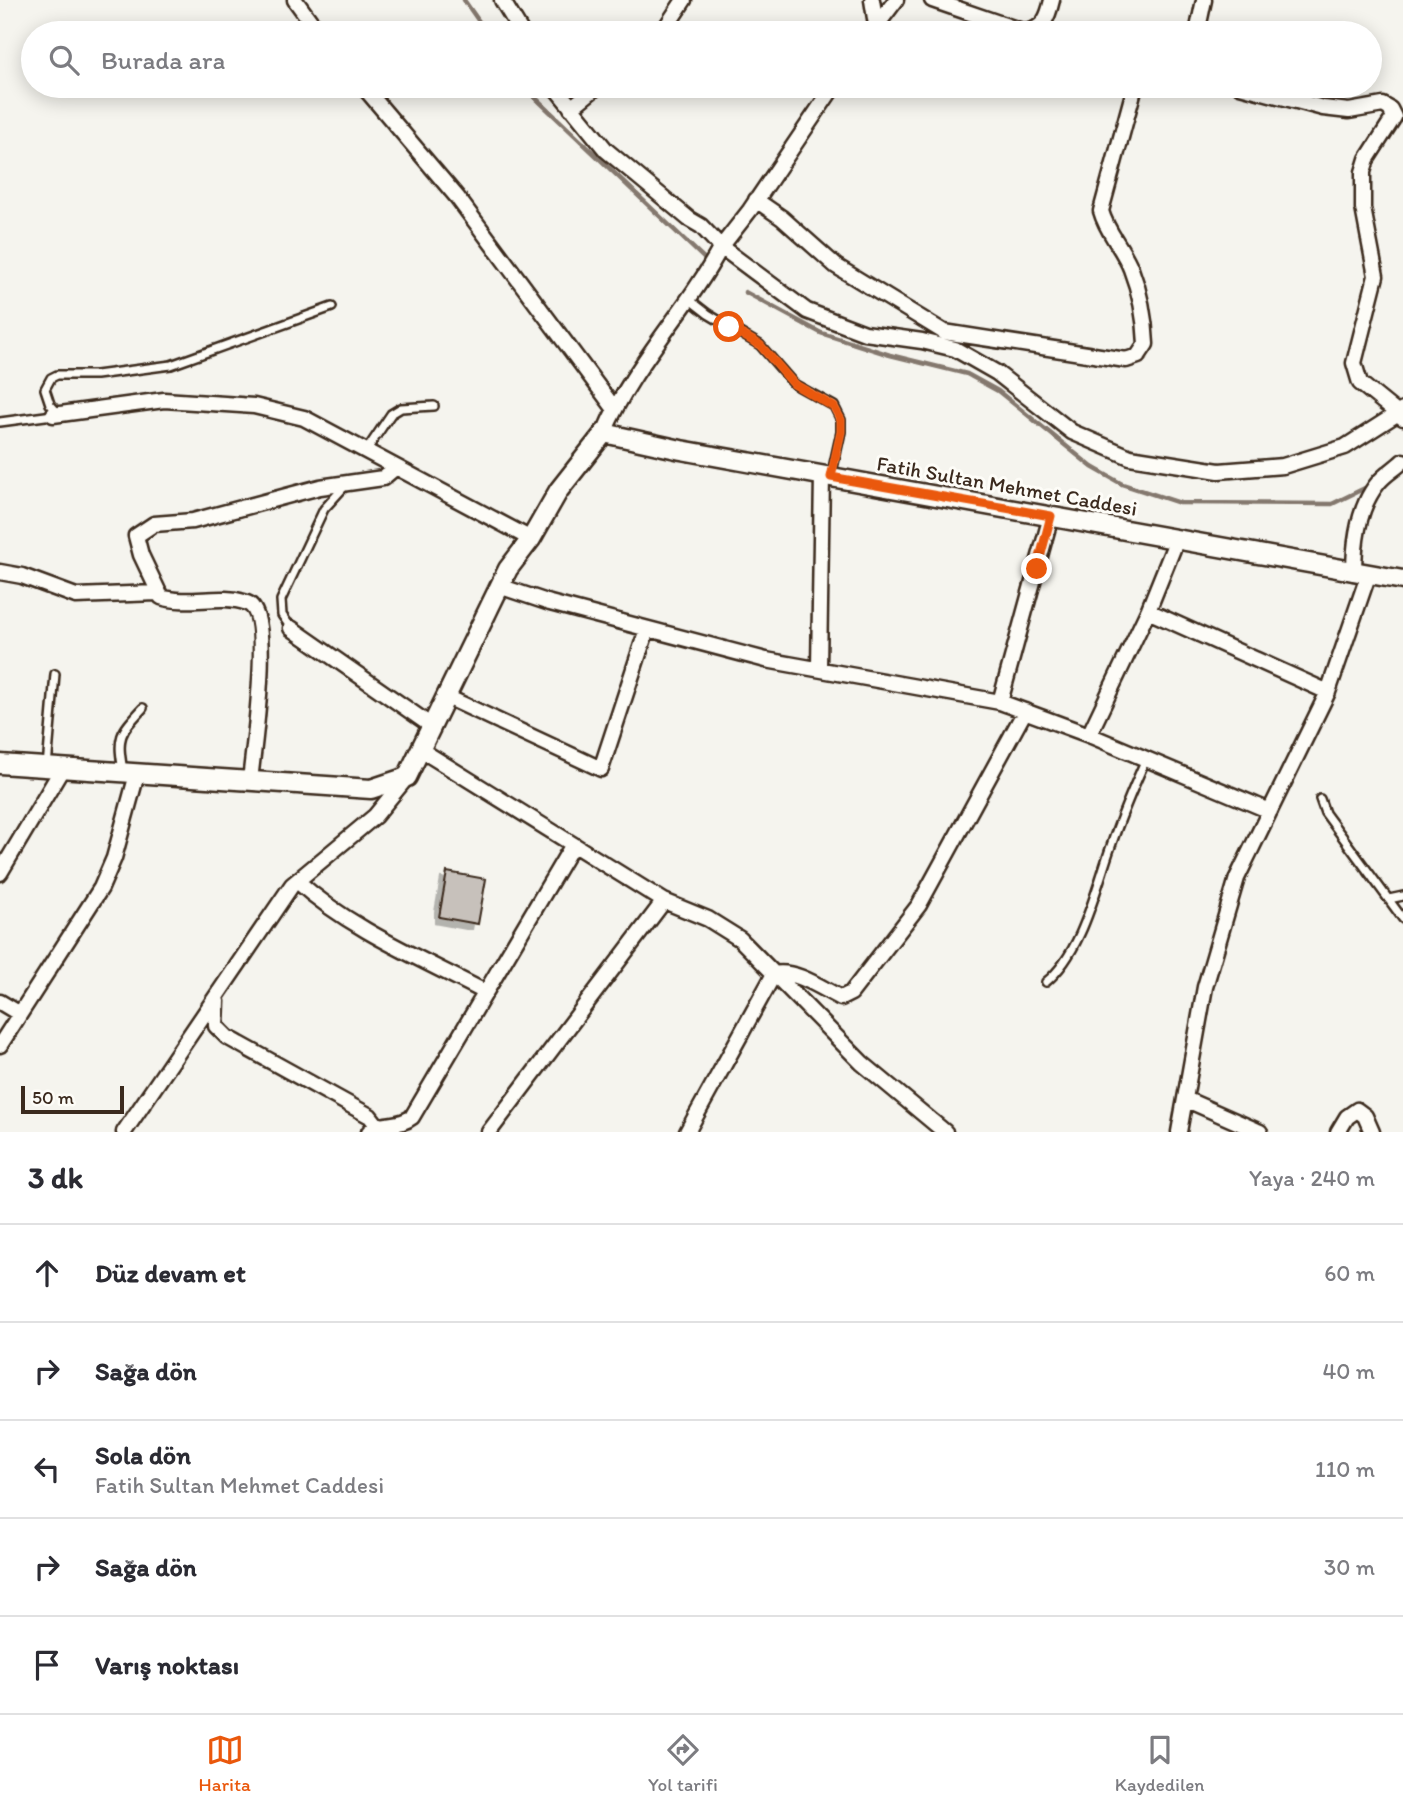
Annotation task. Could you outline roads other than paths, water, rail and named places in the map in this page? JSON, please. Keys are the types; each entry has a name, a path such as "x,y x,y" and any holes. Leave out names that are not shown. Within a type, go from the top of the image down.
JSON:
{"street":[{"path":"295,0 310,21"},
{"path":"502,0 515,21"},
{"path":"670,21 684,0"},
{"path":"872,0 873,21"},
{"path":"879,21 896,0"},
{"path":"932,0 989,21"},
{"path":"1047,21 1052,0"},
{"path":"1200,21 1204,0"},
{"path":"373,98 457,197 614,408"},
{"path":"563,98 606,150 701,226 721,247 807,311 865,333 939,344 966,354 1015,386 1072,432 1130,457 1219,471 1283,466 1345,447 1401,414 1360,383 1354,363 1376,276 1363,208 1363,172 1367,159 1394,117 1382,105 1349,111 1323,108 1285,98"},
{"path":"571,108 583,98"},
{"path":"124,1132 297,881 375,816 407,777 508,569 531,539 559,490 604,433 614,408 690,300 721,247 757,200 826,98"},
{"path":"757,200 782,218 836,266 944,332 1126,360 1135,357 1146,344 1140,302 1131,268 1105,226 1101,211 1132,98"},
{"path":"56,414 164,400 254,406 303,418 531,539"},
{"name":"Fatih Sultan Mehmet Caddesi","path":"604,433 826,476 1403,580"},
{"path":"1179,1132 1205,987 1237,878 1328,692 1361,574 1356,537 1367,500 1380,480 1403,461"},
{"path":"250,782 262,646 257,614 248,604 232,600 184,601 164,598 158,593 136,536 143,528 154,524 217,516 320,487 383,478 390,475 396,467"},
{"path":"819,668 826,476"},
{"path":"1000,702 1051,516"},
{"path":"1090,735 1148,611 1177,539"},
{"path":"0,572 22,576 76,596 158,593"},
{"path":"499,586 550,603 766,660 1000,702 1090,735 1270,811"},
{"path":"1148,611 1328,692"},
{"path":"290,628 433,727"},
{"path":"447,697 601,769 648,629"},
{"path":"687,1132 774,974 782,972 794,975 841,998 851,993 919,905 1025,711"},
{"path":"421,750 664,901 708,919 740,939 862,1063 945,1132"},
{"path":"0,764 371,789 407,777"},
{"path":"0,873 54,768"},
{"path":"0,1045 105,880 118,846 130,773"},
{"path":"219,992 214,1018 220,1031 370,1116 373,1129 396,1124 412,1117 572,846"},
{"path":"297,881 315,898 379,936 485,992"},
{"path":"489,1132 664,901"},
{"path":"0,1002 20,1014"},
{"path":"1185,1099 1260,1132"},
{"path":"1338,1132 1347,1117 1357,1110 1365,1115 1372,1132"}],"lane":[{"path":"690,300 760,345 794,384 834,407 841,420 841,432 826,476"},
{"path":"0,422 56,414 45,390 51,378 57,375 96,374 171,365 332,307"},
{"path":"366,451 391,414 401,408 434,406"},
{"path":"290,628 282,615 281,600 324,509 348,483"},
{"path":"54,768 55,674"},
{"path":"130,773 119,738 123,728 143,708"},
{"path":"1045,982 1059,970 1094,899 1124,810 1146,759"},
{"path":"1320,799 1325,813 1403,919"},
{"path":"1389,899 1403,896"}],"waterway":[{"path":"464,0 479,21"},
{"path":"536,98 710,264"},
{"path":"745,292 821,333 890,355 967,374 998,391 1092,467 1122,484 1180,503 1332,504 1371,485"}]}
